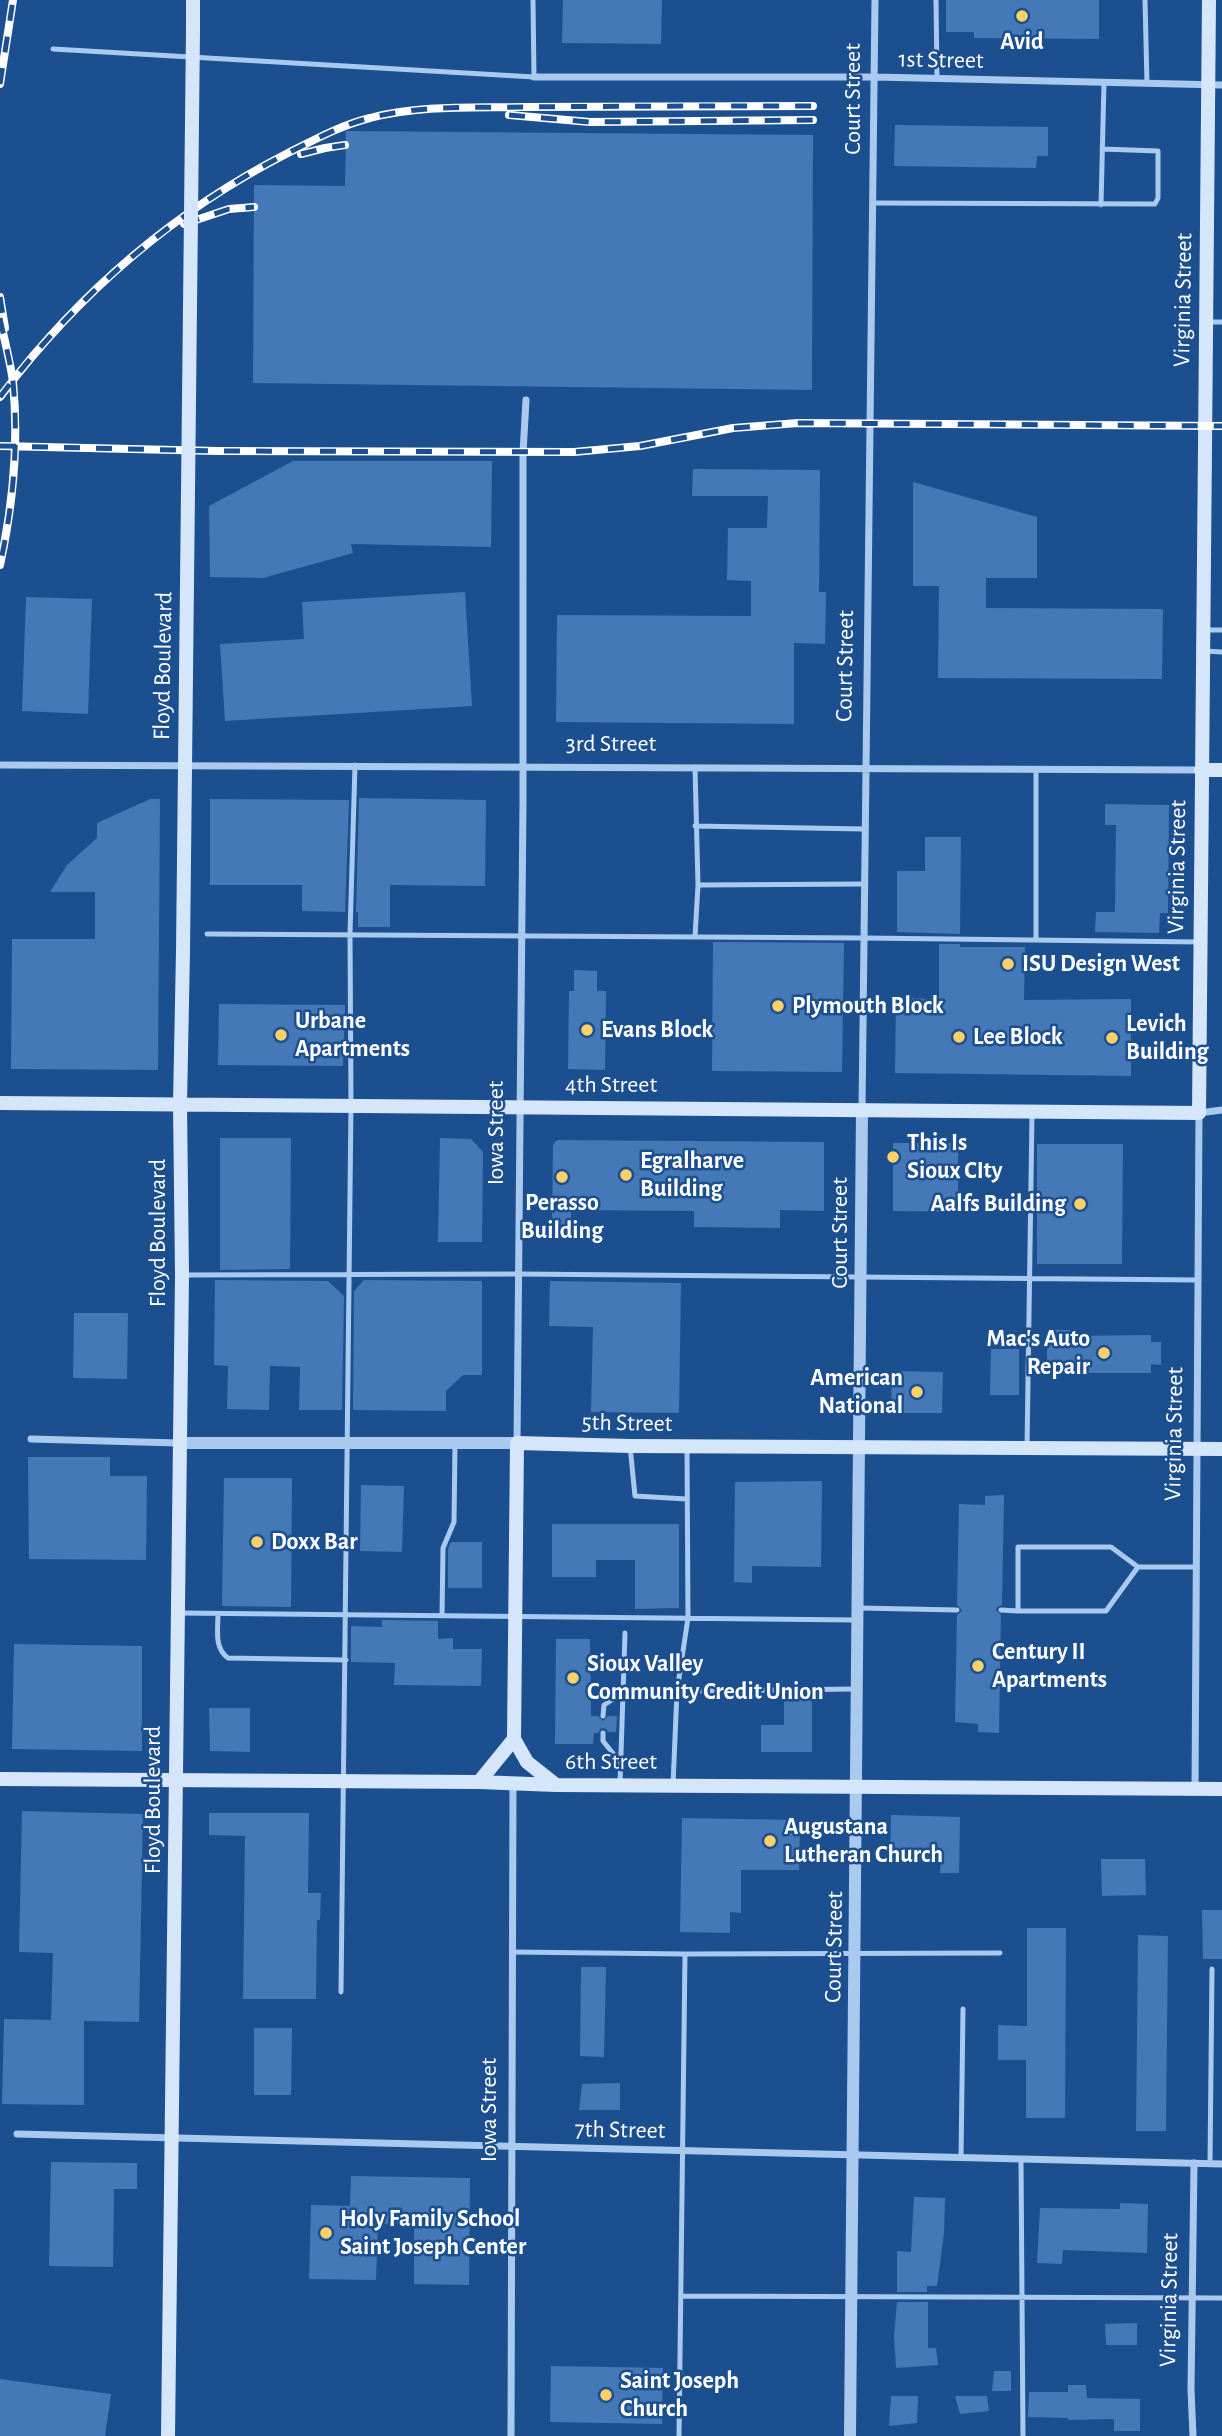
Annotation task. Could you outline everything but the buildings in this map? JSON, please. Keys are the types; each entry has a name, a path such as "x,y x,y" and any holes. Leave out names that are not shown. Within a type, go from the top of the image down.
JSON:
{"main road":[{"name":"Floyd Boulevard","path":"168,2436 193,0"},
{"name":"Virginia Street","path":"1199,1113 1206,322 1215,85 1209,31 1209,0"},
{"name":"3rd Street","path":"1201,770 1222,771"},
{"name":"4th Street","path":"0,1103 1199,1113"},
{"name":"5th Street","path":"517,1443 1222,1449"},
{"name":"Iowa Street","path":"514,1739 517,1443"},
{"path":"479,1782 514,1739 527,1762 556,1785"},
{"name":"6th Street","path":"0,1779 1222,1789"}],"street":[{"name":"Court Street","path":"850,2436 859,1614 857,1447 874,0"},
{"name":"1st Street","path":"534,77 875,77 1215,85"},
{"name":"Iowa Street","path":"517,1443 523,453 526,400"},
{"name":"3rd Street","path":"0,765 1201,770"},
{"name":"4th Street","path":"1199,1113 1222,1110"},
{"name":"Virginia Street","path":"1195,1789 1199,1113"},
{"name":"5th Street","path":"31,1439 178,1443 517,1443"},
{"name":"Iowa Street","path":"511,2436 513,1784"},
{"name":"7th Street","path":"17,2134 1222,2164"},
{"name":"Virginia Street","path":"1193,2436 1194,2163"}],"lane":[{"path":"54,49 534,77 533,0"},
{"path":"936,0 937,79"},
{"path":"1145,0 1147,84"},
{"path":"1101,205 1104,83"},
{"path":"873,203 1155,204 1158,198 1159,154 1154,150 1102,149"},
{"path":"1206,322 1222,322"},
{"path":"1202,630 1222,630"},
{"path":"1202,652 1222,652"},
{"path":"341,1992 351,1104 350,933 355,765"},
{"path":"695,767 698,885 695,937"},
{"path":"1036,769 1036,940"},
{"path":"695,826 864,829"},
{"path":"698,885 864,884"},
{"path":"207,934 350,933 520,937 1199,942"},
{"path":"1027,1448 1032,1112"},
{"path":"182,1275 518,1274 1199,1280"},
{"path":"442,1616 443,1548 454,1522 455,1444"},
{"path":"630,1446 635,1496 686,1499"},
{"path":"673,1785 677,1691 688,1618 687,1446"},
{"path":"1018,1611 1018,1547 1111,1547 1138,1567 1196,1567"},
{"path":"1002,1610 1106,1611 1138,1567"},
{"path":"177,1613 688,1618 957,1610"},
{"path":"218,1614 218,1643 221,1653 228,1658 346,1660"},
{"path":"620,1784 625,1633"},
{"path":"603,1716 604,1705 624,1692 858,1689"},
{"path":"603,1733 603,1741 620,1762"},
{"path":"512,1952 1000,1953"},
{"path":"679,2436 685,1954"},
{"path":"1210,2164 1212,1969"},
{"path":"961,2158 963,2009"},
{"path":"1021,2159 1023,2436"},
{"path":"681,2296 1222,2298"}],"railway":[{"path":"0,84 13,0"},
{"path":"0,397 61,324 130,258 167,229 246,176 328,133 349,125 389,114 446,108 813,106"},
{"path":"509,115 590,122 813,120"},
{"path":"301,154 345,145"},
{"path":"184,224 229,209 254,207"},
{"path":"0,297 5,328"},
{"path":"0,318 15,405 11,497 0,565"},
{"path":"0,446 218,451 574,452 640,446 733,428 798,423 1222,426"}],"place":[{"name":"Avid","path":"1022,16"},
{"name":"ISU Design West","path":"1008,964"},
{"name":"Plymouth Block","path":"778,1006"},
{"name":"Evans Block","path":"587,1030"},
{"name":"Urbane Apartments","path":"281,1035"},
{"name":"Lee Block","path":"959,1037"},
{"name":"Levich Building","path":"1112,1038"},
{"name":"This Is Sioux CIty","path":"893,1157"},
{"name":"Egralharve Building","path":"626,1175"},
{"name":"Perasso Building","path":"562,1177"},
{"name":"Aalfs Building","path":"1080,1204"},
{"name":"Mac's Auto Repair","path":"1104,1353"},
{"name":"American National","path":"917,1392"},
{"name":"Doxx Bar","path":"257,1542"},
{"name":"Century II Apartments","path":"978,1666"},
{"name":"Sioux Valley Community Credit Union","path":"573,1678"},
{"name":"Augustana Lutheran Church","path":"770,1841"},
{"name":"Holy Family School Saint Joseph Center","path":"326,2233"},
{"name":"Saint Joseph Church","path":"606,2395"}]}
